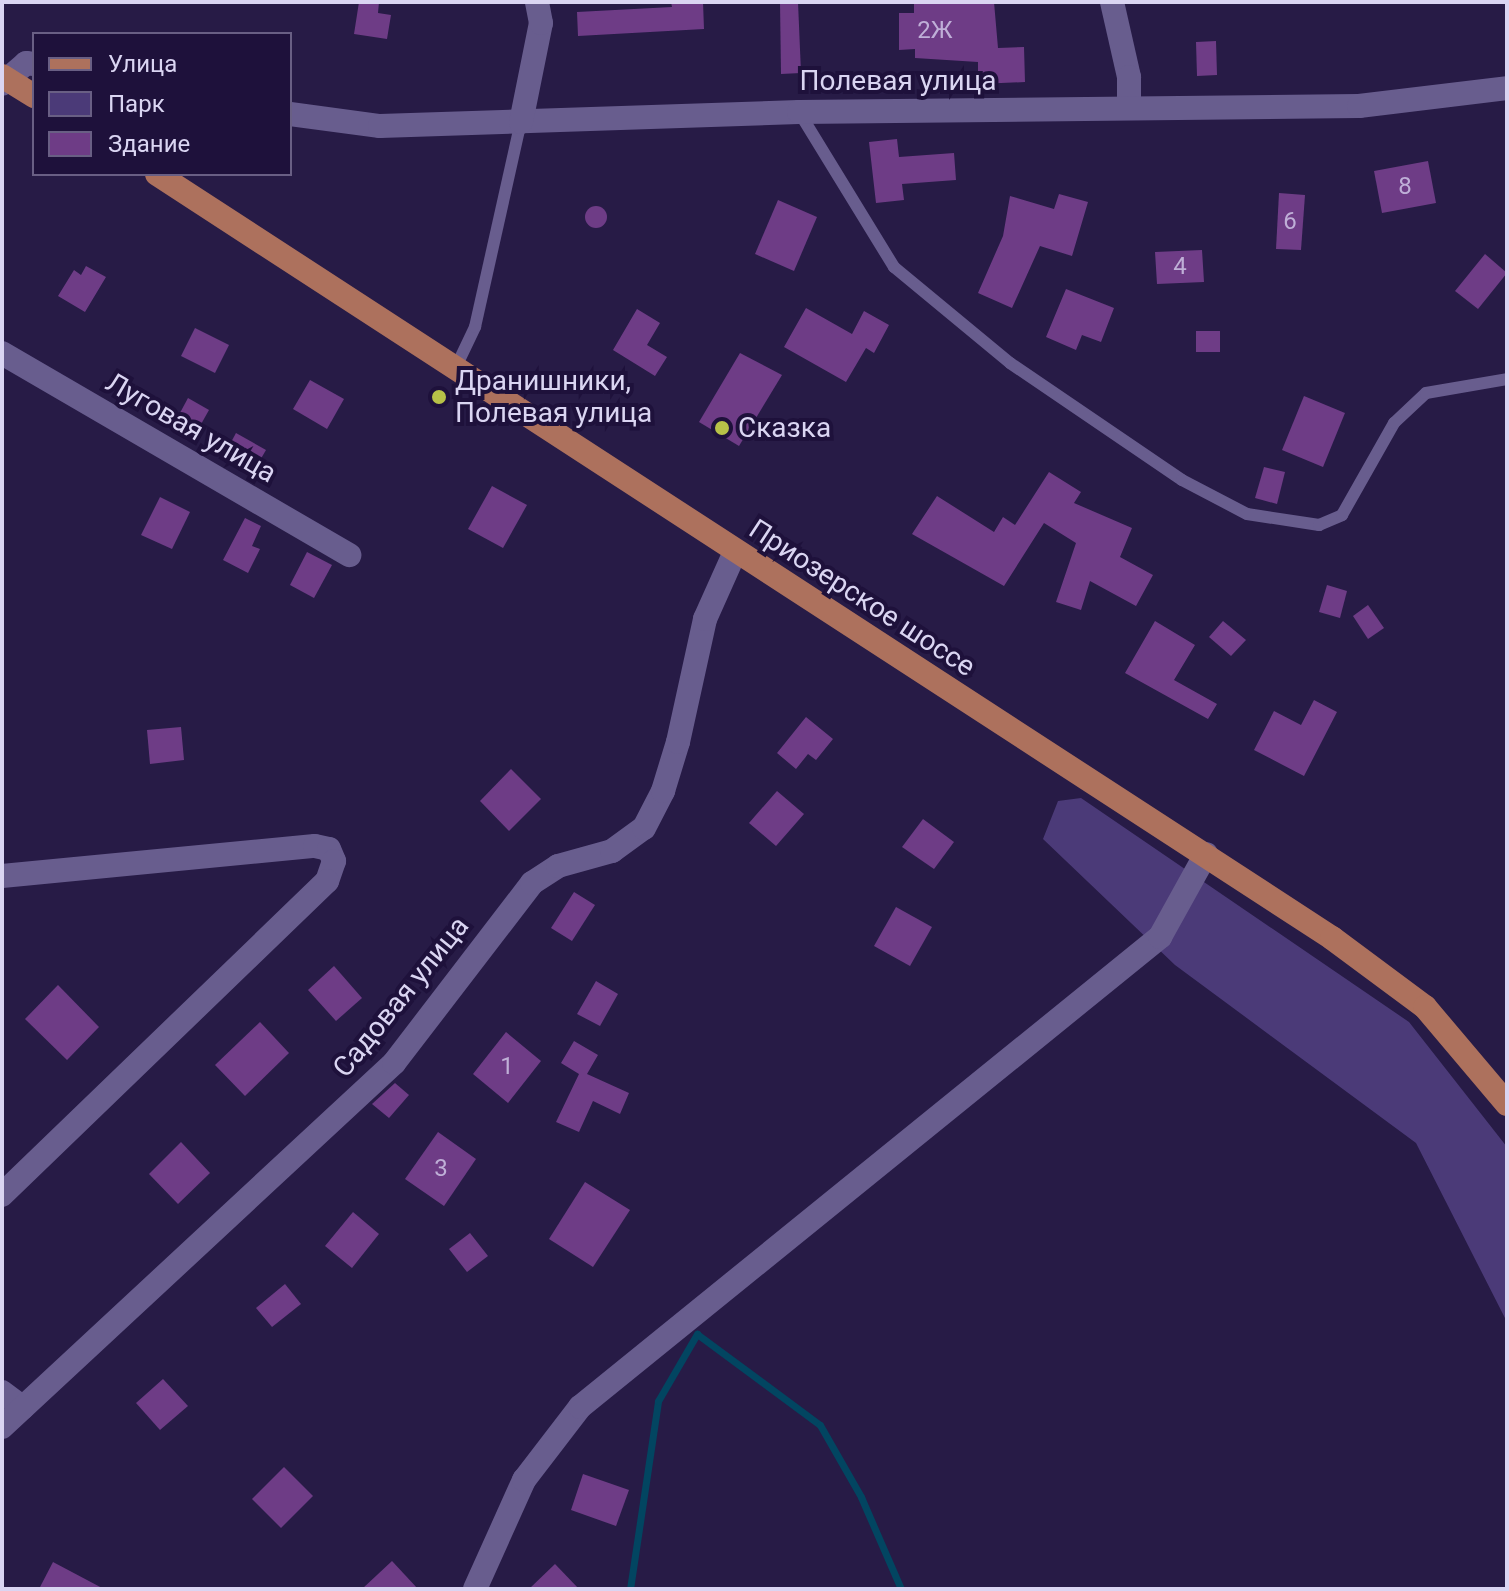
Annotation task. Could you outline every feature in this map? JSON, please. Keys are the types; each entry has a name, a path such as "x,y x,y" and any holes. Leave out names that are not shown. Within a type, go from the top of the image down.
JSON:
{"main road":[{"path":"3,79 32,95"},
{"name":"Приозерское шоссе","path":"160,176 735,552 1206,854 1425,1007 1507,1104"}],"street":[{"path":"521,122 541,23 537,2"},
{"path":"1112,2 1129,77 1129,106"},
{"path":"3,79 26,63 32,64"},
{"name":"Полевая улица","path":"292,114 380,126 799,112 1129,106 1359,106 1507,88"},
{"name":"Луговая улица","path":"2,353 349,555"},
{"name":"Садовая улица","path":"2,1427 394,1063 532,883 558,866 612,851 644,828 663,791 678,742 705,619 735,552"},
{"path":"2,876 315,846 329,849 334,861 327,881 2,1195"},
{"path":"475,1589 524,1480 580,1407 1160,937 1206,854"},
{"path":"2,1392 23,1408"}],"lane":[{"path":"799,112 894,267 1010,363 1182,480 1247,514 1319,525 1342,515 1394,423 1426,393 1507,379"},
{"path":"455,369 475,327 521,122"}],"green space":[{"path":"1081,798 1409,1022 1507,1147 1507,1322 1416,1143 1175,965 1043,839 1058,801"}],"building":[{"path":"359,2 379,2 378,13 391,15 387,39 354,34"},
{"path":"671,2 703,2 704,29 578,36 577,12 672,7"},
{"path":"780,2 798,2 801,73 781,74"},
{"path":"994,2 998,48 1024,47 1025,82 978,84 978,62 915,58 915,49 899,50 899,13 914,13 914,4"},
{"path":"1216,41 1217,75 1197,76 1196,42"},
{"path":"897,139 899,157 954,153 956,180 902,184 904,200 876,203 869,142"},
{"path":"1428,161 1436,203 1382,213 1374,171"},
{"path":"1279,193 1305,195 1301,250 1276,249"},
{"path":"1059,194 1088,202 1072,256 1040,246 1012,308 978,293 1003,236 1010,196 1054,209"},
{"path":"778,200 817,217 794,271 755,254"},
{"path":"596,206 604,209 607,217 604,225 596,228 588,225 585,217 588,209"},
{"path":"1202,250 1204,282 1157,284 1155,252"},
{"path":"1485,254 1507,273 1478,309 1455,291"},
{"path":"86,266 106,277 85,312 58,296 74,270 81,275"},
{"path":"1066,289 1114,308 1101,342 1082,335 1076,350 1046,337"},
{"path":"806,308 852,334 864,311 889,325 874,353 866,348 846,382 784,347"},
{"path":"637,309 660,323 647,345 667,357 655,376 613,350"},
{"path":"195,328 229,345 215,373 181,356"},
{"path":"1196,331 1220,331 1220,352 1196,352"},
{"path":"740,353 782,375 739,446 699,422"},
{"path":"310,380 344,399 327,429 293,409"},
{"path":"1304,396 1345,413 1323,467 1282,450"},
{"path":"188,398 209,410 195,435 174,424"},
{"path":"236,433 266,450 252,474 223,457"},
{"path":"1264,467 1285,472 1277,504 1255,498"},
{"path":"1049,472 1081,492 1074,503 1132,528 1120,557 1153,575 1136,606 1090,581 1081,610 1056,602 1076,543 1044,523 1004,586 912,534 937,496 994,532 1003,517 1015,525"},
{"path":"492,486 527,505 503,548 468,529"},
{"path":"160,497 190,512 172,549 141,535"},
{"path":"245,518 261,526 252,546 260,549 248,573 223,560"},
{"path":"307,552 332,565 314,598 290,585"},
{"path":"1327,585 1347,591 1340,618 1319,612"},
{"path":"1368,605 1384,628 1368,639 1353,616"},
{"path":"1155,621 1195,645 1174,680 1217,704 1208,719 1125,673"},
{"path":"1223,621 1246,640 1231,656 1209,637"},
{"path":"1314,700 1337,712 1304,776 1254,750 1274,711 1301,725"},
{"path":"806,717 833,739 816,760 808,754 796,769 777,753"},
{"path":"181,727 184,760 150,764 147,730"},
{"path":"511,769 541,799 509,831 480,801"},
{"path":"777,791 804,814 776,846 749,823"},
{"path":"923,819 954,842 934,869 902,847"},
{"path":"574,892 595,905 572,941 551,928"},
{"path":"896,907 932,927 910,966 874,946"},
{"path":"334,966 362,998 336,1021 308,990"},
{"path":"596,981 618,994 600,1026 577,1014"},
{"path":"58,985 99,1027 67,1060 25,1019"},
{"path":"260,1022 289,1053 245,1096 215,1065"},
{"path":"506,1032 541,1061 508,1103 473,1074"},
{"path":"574,1041 598,1055 587,1074 629,1093 620,1114 593,1101 579,1132 556,1122 579,1074 561,1063"},
{"path":"395,1083 409,1095 389,1118 372,1104"},
{"path":"438,1132 476,1159 444,1206 405,1179"},
{"path":"181,1142 210,1173 178,1204 149,1174"},
{"path":"585,1182 630,1210 593,1267 549,1239"},
{"path":"353,1212 379,1234 352,1268 325,1246"},
{"path":"470,1233 488,1256 467,1272 449,1249"},
{"path":"285,1284 301,1304 272,1327 256,1308"},
{"path":"163,1379 188,1406 160,1430 136,1403"},
{"path":"284,1467 313,1496 281,1528 252,1499"},
{"path":"583,1474 629,1490 616,1526 571,1510"},
{"path":"392,1561 418,1589 362,1589"},
{"path":"53,1562 104,1589 39,1589"},
{"path":"555,1564 579,1589 529,1589"}],"waterway":[{"path":"630,1589 658,1401 697,1334 820,1425 861,1497 901,1589"}],"place":[{"name":"Дранишники, Полевая улица","path":"439,397"},
{"name":"Сказка","path":"722,428"}]}
